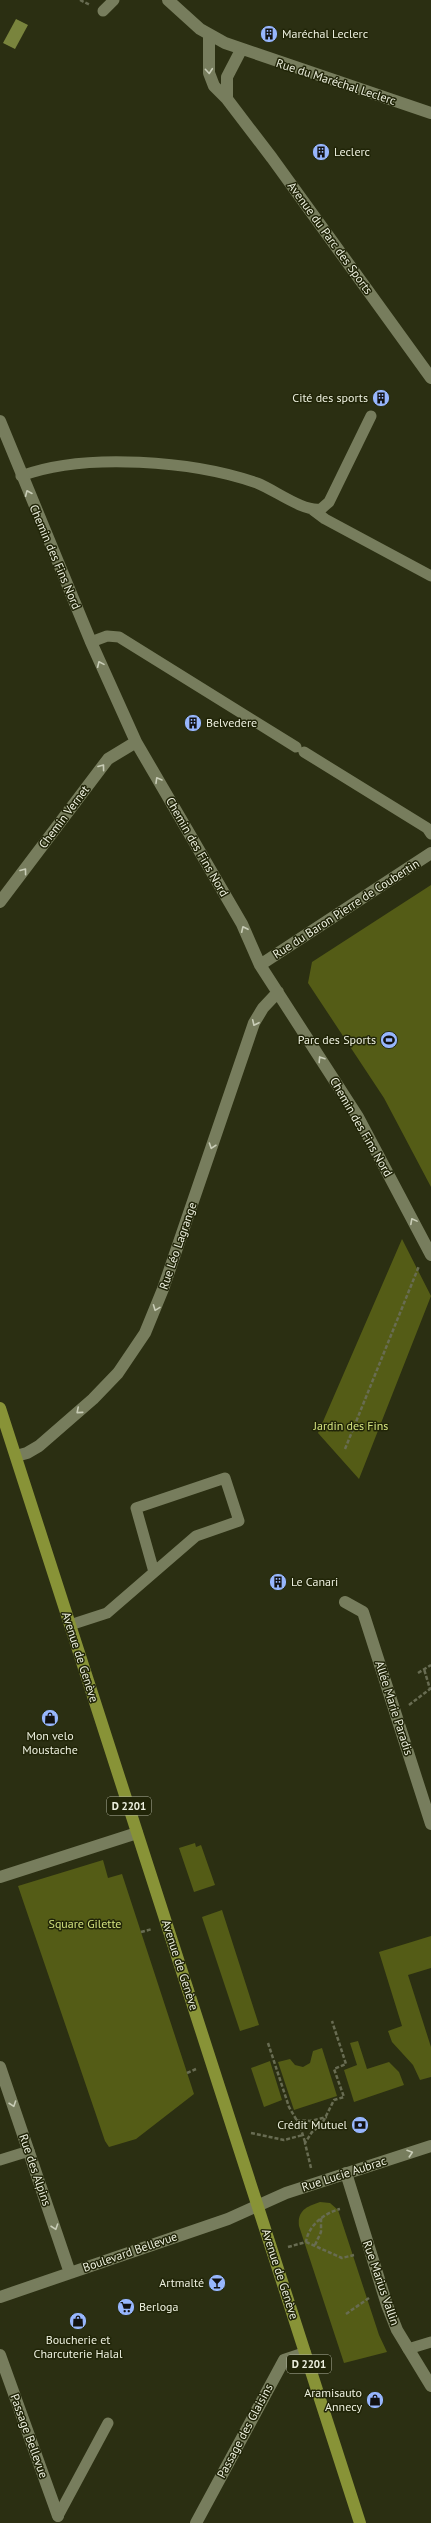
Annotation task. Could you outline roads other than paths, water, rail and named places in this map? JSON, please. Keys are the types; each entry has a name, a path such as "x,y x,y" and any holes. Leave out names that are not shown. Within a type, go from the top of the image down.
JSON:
{"main road":[{"name":"Avenue de Genève","path":"0,1408 360,2523"}],"street":[{"path":"168,0 209,36 241,50 227,77 227,99"},
{"name":"Avenue du Parc des Sports","path":"209,36 210,80 218,92 227,99 431,378"},
{"name":"Rue du Maréchal Leclerc","path":"241,50 431,113"},
{"name":"Chemin des Fins Nord","path":"0,421 21,476 91,642 136,742 242,924 260,965 358,1117 431,1255"},
{"name":"Chemin Vernet","path":"1,900 108,759 136,742"},
{"name":"Rue du Baron Pierre de Coubertin","path":"260,965 431,853"},
{"name":"Rue Léo Lagrange","path":"16,1456 27,1453 39,1446 93,1399 118,1373 145,1333 159,1300 252,1028 263,1008 278,992"},
{"name":"Allée Marie Paradis","path":"344,1602 363,1612 431,1824"},
{"path":"0,1877 137,1833"},
{"name":"Rue des Alpins","path":"0,2067 70,2273"},
{"name":"Rue Lucie Aubrac","path":"258,2204 431,2146"},
{"name":"Rue Marius Vallin","path":"346,2174 382,2289 397,2330 431,2386"},
{"name":"Boulevard Bellevue","path":"0,2297 228,2218 258,2204"},
{"name":"Passage des Glaisins","path":"196,2523 284,2360 305,2353"},
{"name":"Passage Bellevue","path":"0,2355 58,2516"}],"lane":[{"path":"103,11 114,0"},
{"path":"313,510 321,509 329,502 371,416"},
{"path":"21,476 43,468 85,463 166,464 221,472 259,484 313,510 325,519 431,576"},
{"path":"91,642 107,636 119,638 427,828 431,834"},
{"path":"70,1625 107,1612 154,1572 196,1536 239,1521 225,1478 136,1508 154,1572"},
{"path":"0,2160 29,2151"},
{"path":"408,2349 431,2342"},
{"path":"58,2516 108,2423"}],"place":[{"name":"Maréchal Leclerc","path":"269,34"},
{"name":"Leclerc","path":"321,152"},
{"name":"Cité des sports","path":"381,398"},
{"name":"Belvedere","path":"193,723"},
{"name":"Parc des Sports","path":"389,1040"},
{"name":"Le Canari","path":"278,1582"},
{"name":"Mon velo Moustache","path":"50,1718"},
{"name":"Crédit Mutuel","path":"360,2125"},
{"name":"Artmalté","path":"217,2283"},
{"name":"Berloga","path":"126,2307"},
{"name":"Boucherie et Charcuterie Halal","path":"78,2321"},
{"name":"Aramisauto Annecy","path":"375,2400"}],"park label":[{"name":"Jardin des Fins","path":"351,1426"},
{"name":"Square Gilette","path":"85,1924"}]}
